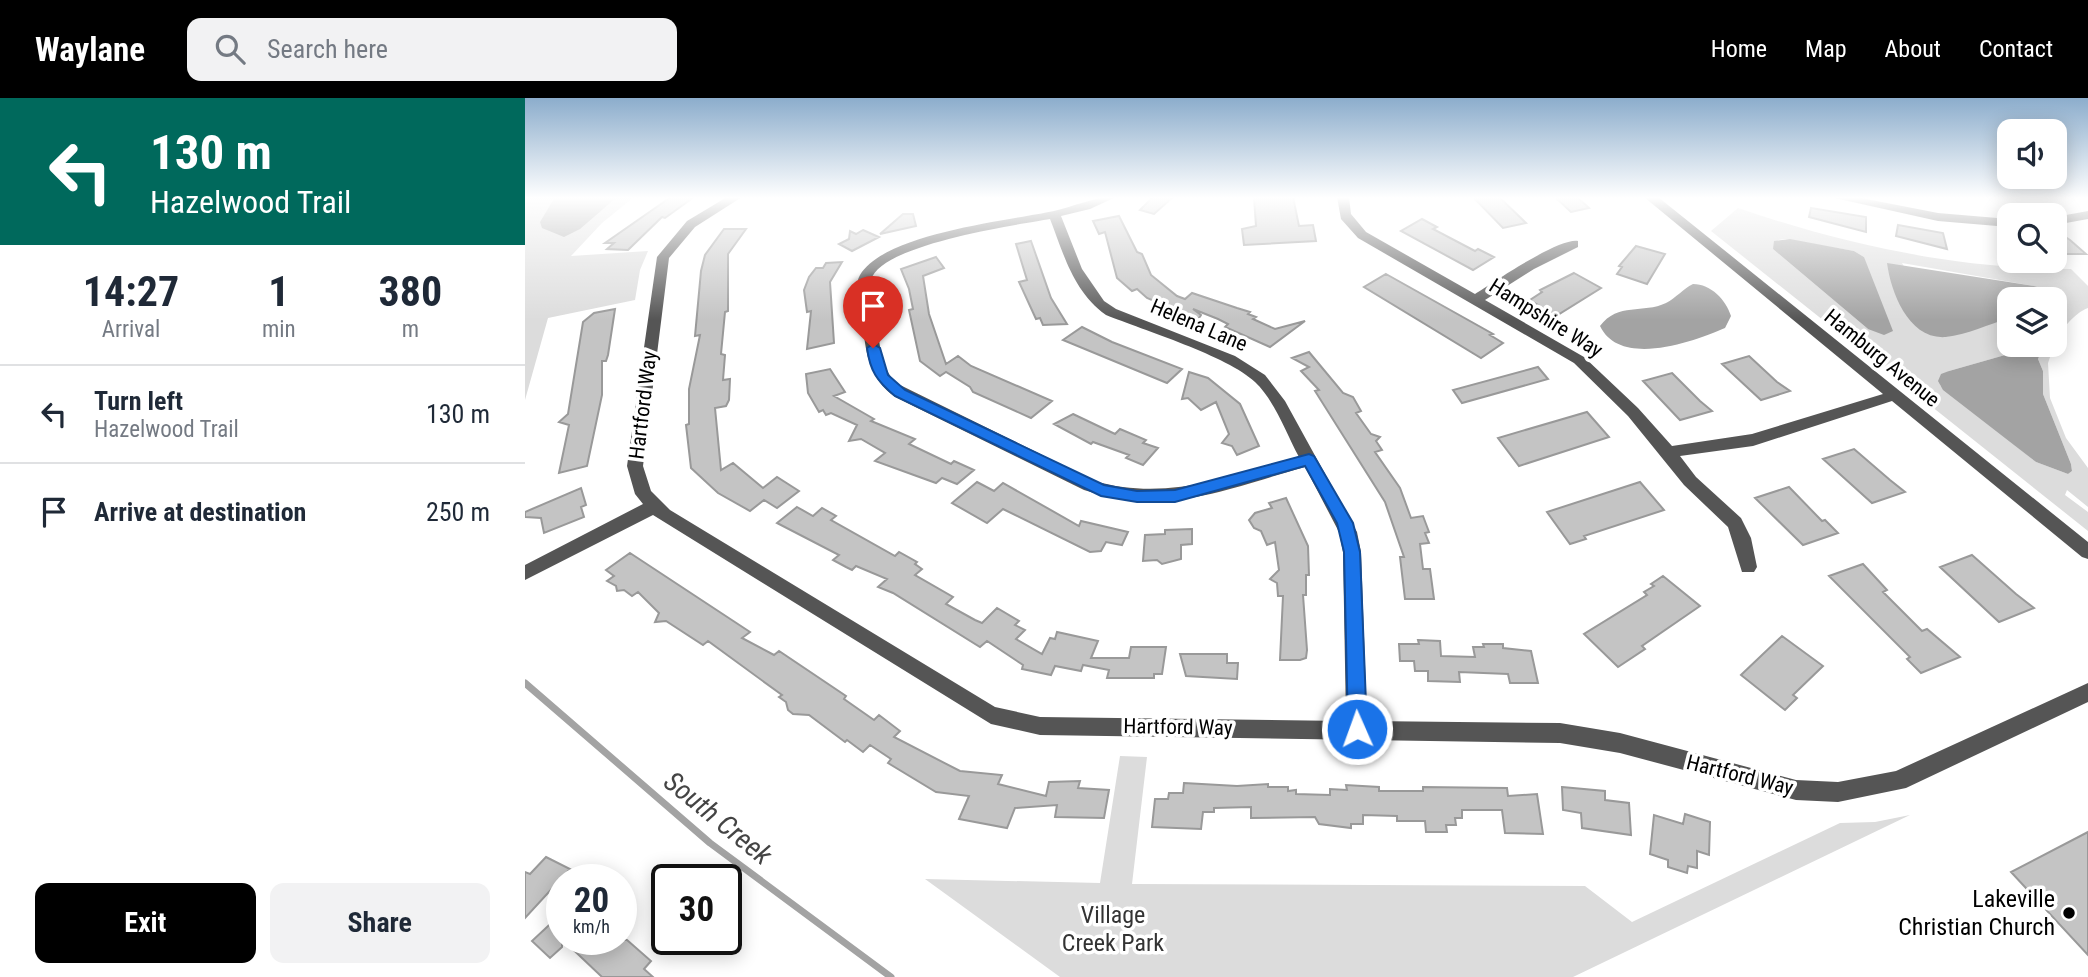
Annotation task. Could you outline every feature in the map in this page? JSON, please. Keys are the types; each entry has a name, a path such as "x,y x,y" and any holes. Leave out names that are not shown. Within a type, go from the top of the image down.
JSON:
{"street":[{"name":"Hartford Way","path":"678,238 670,246 661,264 635,466 643,494 653,507 991,715 1039,726 1357,729 1582,736 1774,785 1816,792 1838,792 1898,781 2088,692"},
{"path":"944,238 910,245 874,264 864,282 874,358 886,383 900,393 1090,486 1117,494 1159,497 1196,492 1309,460"},
{"name":"Helena Lane","path":"1064,238 1084,287 1094,300 1111,312 1249,369 1272,391 1345,523 1352,552 1357,729"},
{"name":"Hampshire Way","path":"1367,238 1579,360 1626,405 1690,481 1735,523 1742,538 1748,567"},
{"name":"Hamburg Avenue","path":"1701,238 2088,552"},
{"path":"1477,299 1529,266 1574,244"},
{"path":"1668,452 1753,440 1895,395"},
{"path":"525,573 653,507"}],"green space":[{"path":"525,238 588,238 571,256 648,251 640,270 635,300 548,318 525,400"},
{"path":"1720,238 1838,238 1902,252 1997,266 1997,273 2067,273 2067,269 2071,269 2088,286 2088,308 2067,324 2067,287 2036,287 1902,263 1946,337 1997,322 1998,357 1949,371 1940,385 2036,462 2068,474 2072,471 2071,464 2043,394 2043,371 2038,359 2050,357 2050,398 2066,438 2088,468 2088,507 2067,490 2065,495 2088,512 2088,531","holes":["1785,239 1854,251 1864,257 1868,329 1773,249 1778,240"]},
{"name":"Village Creek Park","path":"1120,756 1147,757 1132,884 1585,886 1632,922 1840,823 1875,822 1910,815 1573,977 1060,977 925,879 1100,883"}],"shaded area":[{"path":"1790,239 1854,251 1864,257 1893,331 1884,335 1868,329 1773,249 1774,241"},
{"path":"1887,263 2037,287 1997,287 1997,322 1962,334 1933,336 1912,323 1904,312"},
{"path":"1693,284 1712,290 1725,304 1731,316 1725,328 1677,345 1640,349 1623,346 1610,339 1600,326 1623,311 1666,303"},
{"path":"1998,357 2039,357 2043,371 2043,394 2072,471 2068,474 2036,462 1943,390 1938,381 1941,374"}],"building":[{"path":"612,238 640,238 628,250 607,249 614,243 605,243"},
{"path":"717,238 740,238 728,254 728,311 725,312 721,354 725,355 723,380 730,379 729,400 726,406 715,408 721,470 733,463 763,488 777,477 799,491 777,508 764,500 750,511 718,493 691,468 686,425 689,424 689,389 700,335 695,336 705,255"},
{"path":"877,238 852,251 839,244 849,239"},
{"path":"1107,238 1130,238 1137,252 1142,254 1151,275 1177,296 1185,299 1192,293 1250,312 1248,314 1256,317 1253,319 1275,329 1305,321 1270,347 1193,309 1201,315 1198,320 1147,298 1137,289 1132,291 1117,278"},
{"path":"1243,238 1315,238 1316,241 1244,245"},
{"path":"1414,238 1450,238 1494,257 1473,270"},
{"path":"1904,238 1944,238 1947,249"},
{"path":"2067,238 2067,238 2086,254 2067,254"},
{"path":"1031,241 1051,298 1067,324 1043,325 1040,318 1036,319 1019,282 1027,280 1016,244"},
{"path":"1636,246 1665,254 1647,284 1617,274 1622,267 1619,266"},
{"path":"936,257 944,268 923,276 929,314 946,364 958,356 971,366 1052,401 1031,418 973,392 970,387 946,372 940,376 920,361 909,310 913,309 909,289 901,269"},
{"path":"842,262 830,282 834,343 807,349 811,311 807,312 804,290 809,277 816,268 823,268 826,263"},
{"path":"1574,273 1601,288 1556,316 1530,300 1542,292 1540,290"},
{"path":"1386,274 1493,334 1490,335 1503,343 1481,358 1364,287"},
{"path":"615,309 608,355 606,361 602,361 602,395 587,466 559,473 569,425 559,422 568,414 583,322 594,313"},
{"path":"1082,327 1112,342 1182,369 1167,383 1063,340"},
{"path":"1309,352 1343,393 1353,397 1361,411 1356,413 1371,434 1380,437 1376,441 1382,450 1375,452 1400,488 1411,518 1423,516 1429,532 1425,533 1429,543 1420,544 1423,569 1430,569 1434,599 1405,599 1400,557 1404,557 1385,502 1315,391 1319,390 1301,371 1309,367 1292,358"},
{"path":"1749,356 1790,391 1761,400 1722,364"},
{"path":"1538,367 1548,379 1462,403 1453,390"},
{"path":"830,369 845,392 834,396 874,419 871,421 915,439 909,444 951,464 954,461 974,470 957,484 942,478 936,483 875,461 885,453 861,439 849,441 857,425 831,413 826,415 823,410 819,412 808,393 806,374"},
{"path":"1189,372 1208,378 1240,404 1259,446 1237,455 1232,446 1222,443 1229,434 1216,402 1201,410 1188,398 1182,399"},
{"path":"1672,373 1712,411 1680,420 1643,381"},
{"path":"1587,412 1609,437 1519,466 1498,438"},
{"path":"1073,414 1115,434 1120,429 1146,440 1143,443 1158,448 1143,465 1126,458 1129,455 1093,442 1091,444 1054,424"},
{"path":"1854,449 1905,492 1872,503 1823,459"},
{"path":"977,482 994,491 1003,483 1079,526 1081,521 1128,532 1122,545 1106,542 1101,551 1090,552 1003,509 987,523 952,503"},
{"path":"1640,482 1664,510 1584,536 1586,539 1570,544 1547,512"},
{"path":"1789,487 1822,521 1825,520 1838,533 1803,545 1755,498"},
{"path":"581,488 586,505 581,507 584,517 544,533 541,518 525,517 525,512"},
{"path":"1286,498 1308,546 1309,575 1306,575 1306,595 1303,595 1307,650 1306,658 1300,660 1280,660 1283,596 1278,596 1277,583 1270,579 1279,570 1275,542 1267,545 1261,531 1254,528 1249,520 1255,513 1272,508 1269,503"},
{"path":"797,507 813,516 822,508 836,516 831,520 895,556 899,552 917,562 915,564 922,569 915,575 953,597 946,604 975,620 982,623 997,608 1019,621 1015,625 1025,630 1016,639 1042,654 1050,638 1055,639 1057,632 1098,641 1091,658 1129,658 1131,647 1166,647 1162,674 1154,674 1154,678 1107,678 1109,670 1083,665 1081,671 1055,666 1051,675 1022,669 1023,665 987,641 980,647 893,593 878,587 887,579 856,566 852,570 846,567 833,560 839,555 777,523"},
{"path":"1192,529 1192,544 1181,545 1181,559 1162,564 1157,560 1143,561 1145,535 1165,534 1165,530"},
{"path":"630,553 750,632 742,638 774,655 779,651 846,696 844,699 874,720 879,715 900,731 894,737 960,771 1002,775 998,784 1046,796 1049,782 1080,781 1078,788 1109,790 1104,818 1055,817 1057,805 1015,808 1007,828 959,819 969,796 936,792 888,763 891,759 870,745 863,752 809,715 793,714 788,710 786,702 779,697 782,695 708,641 703,645 666,621 655,622 659,613 638,592 632,596 624,590 617,591 616,586 607,581 614,576 606,570"},
{"path":"1972,555 2034,608 1999,622 1940,567"},
{"path":"1863,564 1887,590 1883,592 1922,631 1927,629 1960,657 1921,673 1907,659 1910,657 1829,576"},
{"path":"1663,576 1700,606 1642,646 1645,649 1618,667 1584,634 1647,595 1644,592"},
{"path":"1782,636 1823,666 1793,695 1797,698 1785,710 1741,675"},
{"path":"1418,640 1440,641 1441,656 1475,657 1473,647 1484,647 1483,644 1503,644 1503,648 1531,651 1538,683 1510,683 1508,674 1459,672 1460,682 1428,681 1428,671 1415,671 1414,661 1400,661 1399,644 1419,644"},
{"path":"1180,654 1227,654 1227,663 1238,663 1237,679 1186,676"},
{"path":"1184,783 1237,786 1268,784 1268,787 1288,787 1288,791 1296,790 1296,794 1330,795 1330,789 1347,790 1346,785 1379,787 1379,791 1423,791 1423,787 1507,788 1508,796 1537,794 1543,834 1505,833 1502,810 1462,810 1462,818 1455,818 1456,825 1446,825 1447,832 1426,832 1425,821 1397,821 1397,816 1363,815 1363,824 1351,824 1351,828 1319,824 1315,817 1251,818 1251,807 1214,808 1214,812 1203,812 1201,829 1152,827 1155,799 1168,799 1169,793 1183,793"},
{"path":"1562,787 1605,791 1605,800 1629,803 1631,835 1582,828 1581,813 1563,810"},
{"path":"1685,814 1710,822 1709,855 1697,851 1697,868 1688,866 1687,873 1668,867 1668,860 1650,854 1654,815 1683,824"},
{"name":"Lakeville Christian Church","path":"2088,832 2088,955 2011,872"},
{"path":"546,857 560,864 546,864 546,895 525,918 525,872 530,874"},
{"path":"546,928 546,954 532,941"},
{"path":"637,949 651,961 644,969 653,977 602,977 579,955 637,955"}],"waterway":[{"name":"South Creek","path":"525,683 710,843 891,977"}],"place":[{"name":"Lakeville Christian Church","path":"2069,913"}],"route":[{"path":"873,348 876,367 882,378 900,393 1101,490 1137,496 1175,496 1309,460 1345,523 1352,552 1357,729"}]}
